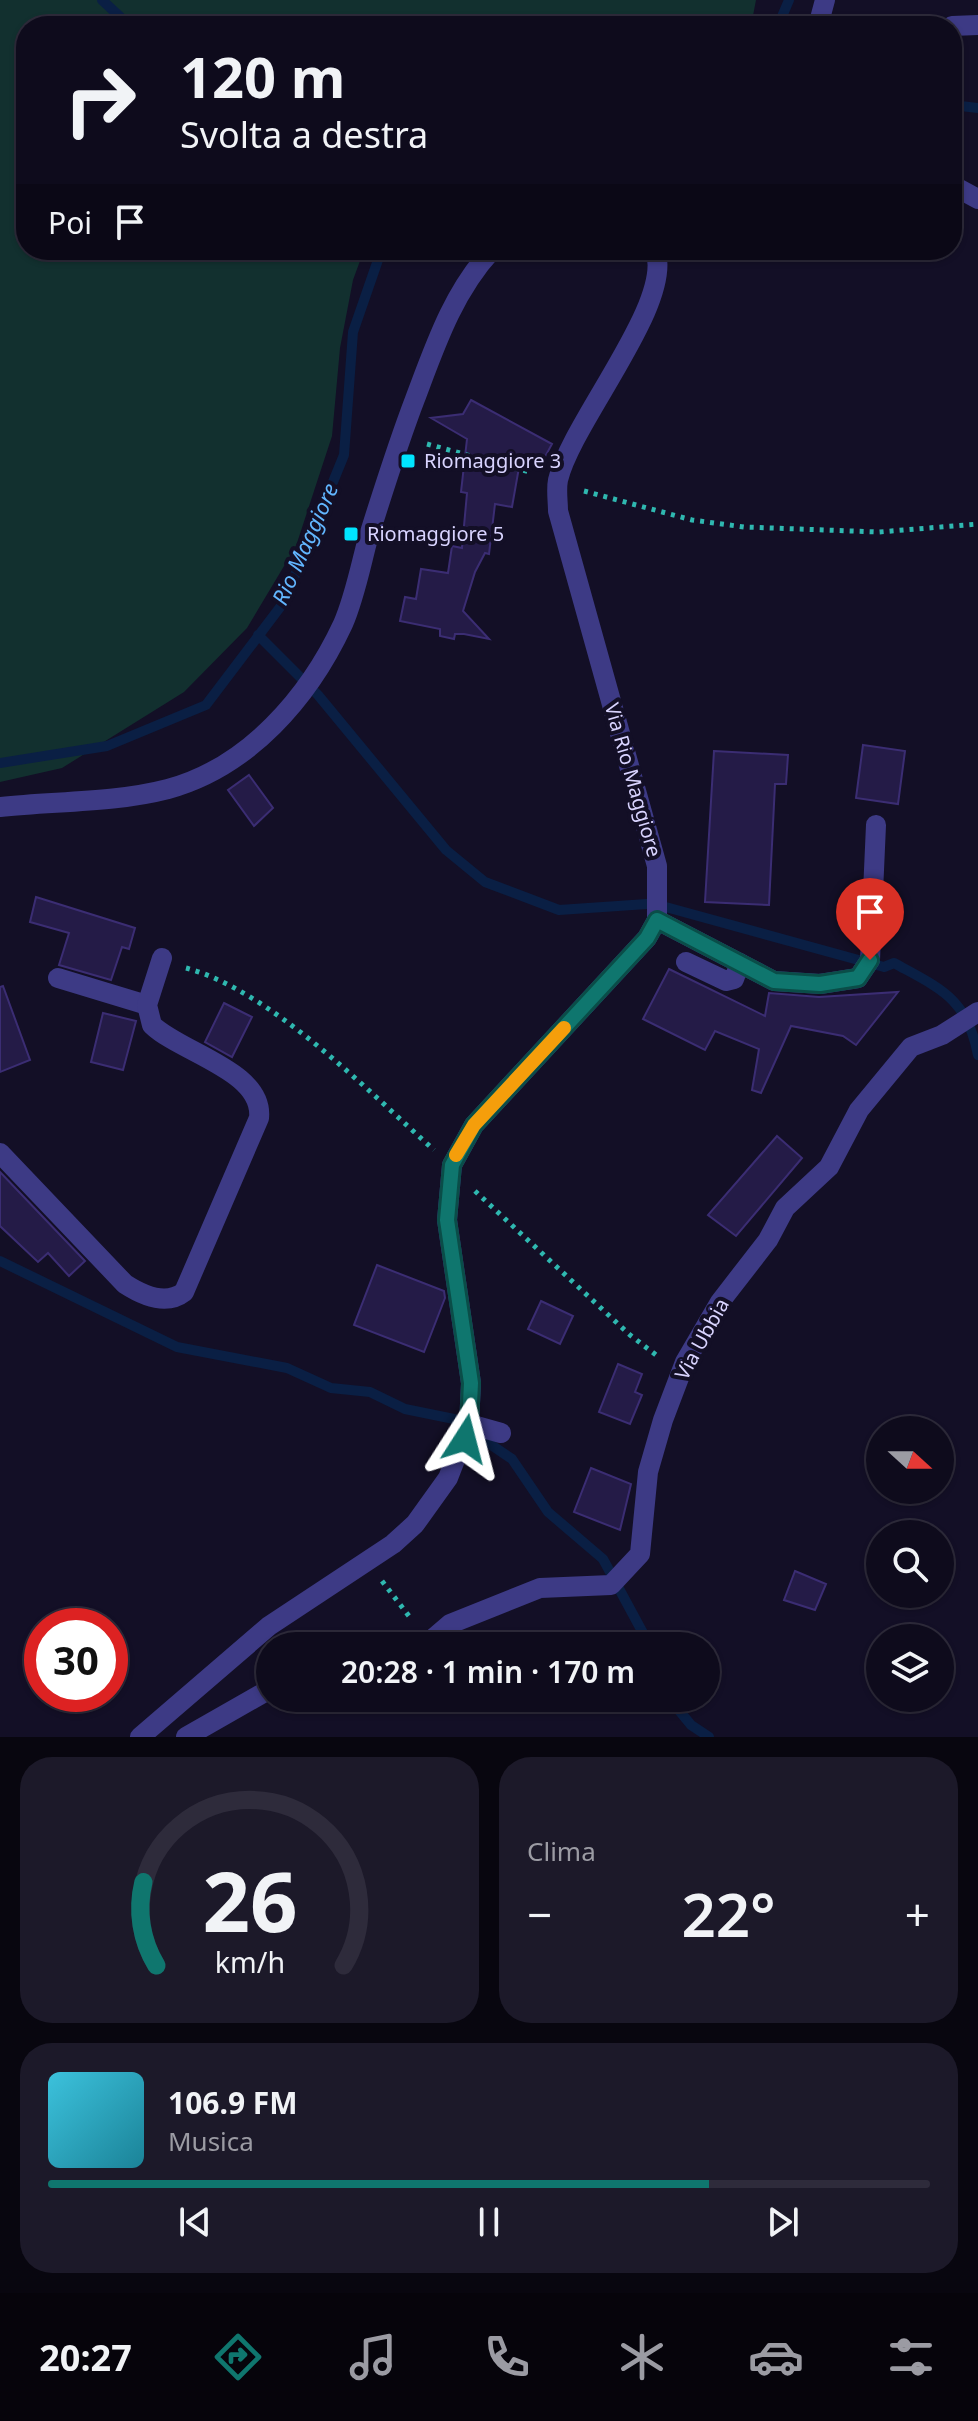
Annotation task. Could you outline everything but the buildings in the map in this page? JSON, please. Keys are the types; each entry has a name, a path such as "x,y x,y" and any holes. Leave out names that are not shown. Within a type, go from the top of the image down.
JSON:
{"street":[{"path":"0,807 126,797 171,788 216,767 270,732 300,697 344,623 401,437 444,323 472,272 483,260"},
{"name":"Via Rio Maggiore","path":"655,260 656,271 646,314 580,427 557,483 558,511 657,866 657,920"},
{"path":"140,1737 269,1626 367,1561 415,1524 434,1501 458,1459 469,1424 471,1383 447,1220 452,1165 474,1125 647,938 657,920 774,981 820,984 858,978 870,960 876,825"},
{"path":"0,1153 125,1284 139,1293 165,1299 177,1298 184,1292 259,1118 260,1108 255,1094 232,1074 157,1030 148,1016 147,1005 161,962"},
{"path":"686,962 726,981 734,979 740,963"},
{"path":"58,978 147,1005"},
{"name":"Via Ubbia","path":"438,1632 450,1624 540,1588 611,1585 640,1554 648,1472 682,1371 720,1302 768,1240 785,1208 829,1167 859,1110 911,1047 942,1035 978,1012"},
{"path":"469,1424 501,1433"},
{"path":"186,1737 256,1697"}],"path":[{"path":"401,437 522,469 630,505 744,527 879,532 978,524"},
{"path":"161,962 206,973 300,1032 452,1165 490,1206 630,1335 682,1371"},
{"path":"367,1561 411,1632"}],"green space":[{"path":"0,0 756,0 753,16 16,16 16,260 360,260 353,280 340,348 332,436 296,546 247,628 184,692 62,768 0,782"}],"waterway":[{"path":"102,0 119,16"},
{"path":"782,16 789,0"},
{"name":"Rio Maggiore","path":"962,106 978,108"},
{"name":"Rio Maggiore","path":"0,763 107,746 206,705 284,602 344,455 353,332 378,260"},
{"path":"258,635 318,695 446,850 485,882 559,910 647,904"},
{"path":"662,906 884,967 894,963 950,997 967,1020 978,1055"},
{"path":"0,1261 177,1347 287,1368 331,1388 370,1392 405,1409 454,1419"},
{"path":"478,1436 512,1459 548,1512 603,1559 642,1632"},
{"path":"680,1712 691,1725 709,1737"}],"slow traffic":[{"path":"456,1155 474,1125 564,1028"}],"place":[{"name":"Riomaggiore 3","path":"408,461"},
{"name":"Riomaggiore 5","path":"351,534"}],"route":[{"path":"465,1439 471,1383 447,1203 452,1165 474,1125 647,938 657,920 774,981 820,984 858,978 870,960"}]}
